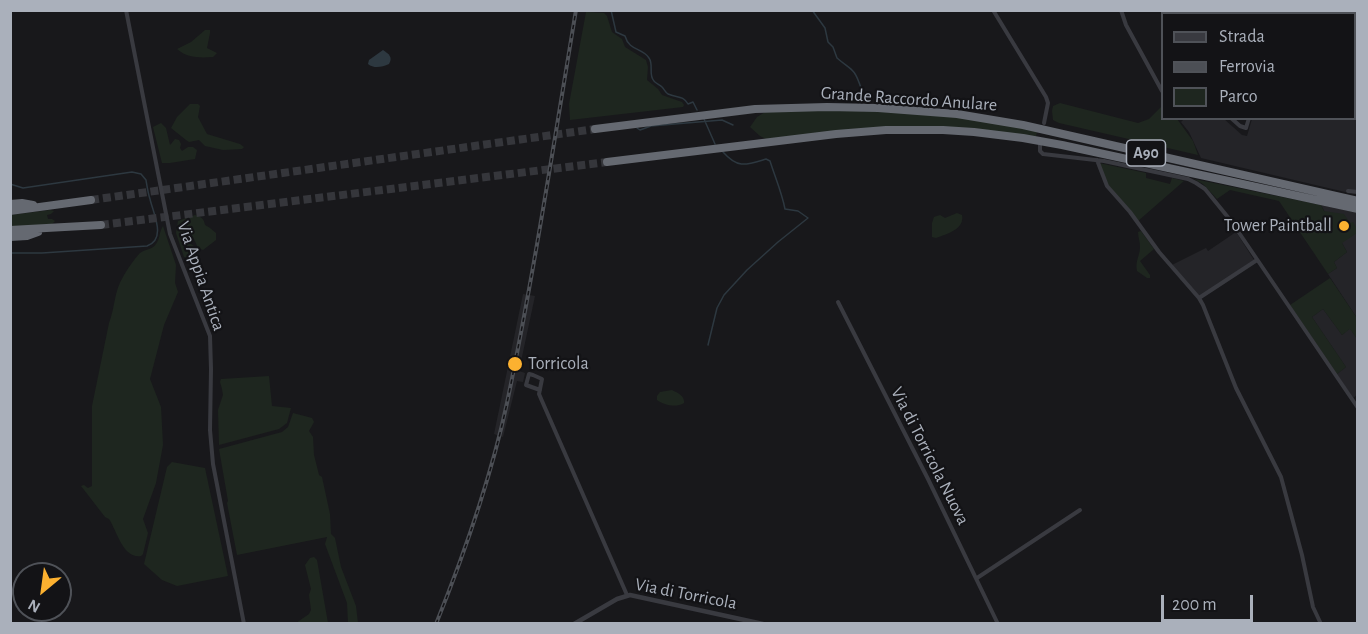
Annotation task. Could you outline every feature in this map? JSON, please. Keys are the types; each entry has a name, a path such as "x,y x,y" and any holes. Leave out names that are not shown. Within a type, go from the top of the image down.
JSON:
{"highway":[{"name":"Grande Raccordo Anulare","path":"596,129 755,109 847,108 957,114 1051,131 1358,201"},
{"name":"Grande Raccordo Anulare","path":"607,162 846,133 898,130 964,131 1062,145 1358,209"},
{"path":"10,211 91,200"},
{"path":"10,204 22,203 38,207"},
{"path":"10,230 101,225"},
{"path":"10,237 27,236 43,228"}],"street":[{"name":"Via Appia Antica","path":"126,10 170,234 210,336 212,369 210,430 213,464 244,624"},
{"path":"993,10 1046,97 1048,104 1044,123"},
{"path":"1121,10 1126,25 1161,89"},
{"path":"1233,120 1246,128 1248,120"},
{"path":"1041,137 1042,131"},
{"path":"1040,145 1040,151 1043,154 1097,160 1178,177 1196,183 1205,189 1220,207 1358,408"},
{"path":"1097,160 1108,187 1199,298 1207,313 1236,388 1281,477 1313,607 1321,624"},
{"path":"1348,191 1358,192"},
{"path":"1199,298 1257,260"},
{"name":"Via di Torricola Nuova","path":"838,302 998,624"},
{"path":"540,390 526,385 529,374 542,379 540,390 542,401 627,595"},
{"path":"976,578 1080,510"},
{"name":"Via di Torricola","path":"574,624 627,595 642,596 763,624"}],"shaded area":[{"path":"383,50 390,56 389,64 373,67 368,64 369,60"},
{"path":"1356,85 1358,89 1357,194 1201,158 1189,132 1181,122 1183,120 1225,120 1242,135 1247,136 1252,120 1356,120"},
{"path":"1321,205 1357,213 1357,318 1328,274 1337,268 1334,262 1347,252"},
{"path":"1236,232 1254,260 1199,297 1172,265 1206,248 1208,251"},
{"name":"Torricola","path":"523,294 535,296 519,371 525,373 523,382 517,381 503,437 494,434"},
{"path":"1323,309 1342,335 1350,328 1357,339 1357,395 1353,398 1337,374 1346,367 1312,317"}],"green space":[{"path":"586,12 604,13 612,32 622,39 625,47 646,60 647,80 662,95 682,102 683,107 570,120 569,104"},
{"path":"205,30 210,30 207,48 217,53 213,57 189,56 177,49 191,42"},
{"path":"1060,103 1138,123 1149,119 1161,107 1161,120 1178,120 1193,141 1198,155 1059,123 1053,120 1053,106"},
{"path":"190,104 200,106 198,117 207,134 244,147 223,150 205,146 199,140 189,142 186,140 171,128 177,117"},
{"path":"813,110 937,115 1037,131 1036,137 942,127 766,139 750,127 757,117 765,112"},
{"path":"161,123 166,128 170,145 175,139 179,140 182,151 193,147 197,150 195,159 162,163 153,127"},
{"path":"1099,163 1146,173 1146,178 1170,184 1172,178 1184,181 1138,221 1107,184"},
{"path":"1194,179 1321,205 1324,211 1344,214 1350,223 1353,222 1357,233 1342,243 1347,252 1334,262 1337,268 1328,274 1279,201 1230,190 1217,199 1203,184"},
{"path":"54,211 47,215 48,219 55,221 52,224 11,228 10,215"},
{"path":"957,213 962,215 961,224 958,227 945,235 932,237 934,217 940,215 945,218"},
{"path":"195,215 216,233 216,240 203,250 198,248 194,239 189,237 189,243 196,250 191,256 184,257 176,233 178,221"},
{"path":"163,226 176,265 175,283 178,292 164,325 150,379 161,407 163,445 156,483 143,519 148,533 143,554 135,556 125,549 109,519 81,486 88,488 92,486 92,406 118,288 126,271 138,255 156,244"},
{"path":"1141,231 1154,249 1140,261 1150,278 1137,271 1140,247 1138,232"},
{"path":"1330,278 1357,318 1357,339 1350,329 1342,335 1323,309 1312,317 1346,367 1337,374 1290,305"},
{"path":"269,376 272,406 291,408 287,423 279,429 219,445 218,410 223,395 221,379"},
{"path":"672,390 682,397 684,403 670,405 657,400 660,392"},
{"path":"293,413 312,418 314,422 309,431 313,437 314,455 319,475 322,477 330,514 331,534 335,538 341,567 356,606 358,623 348,623 347,603 325,544 327,537 237,555 219,449 282,432 288,427"},
{"path":"172,462 205,468 228,576 177,586 162,580 144,564 167,467"},
{"path":"314,557 317,560 328,623 296,623 311,610 309,595 311,589 305,565 310,558"}],"waterway":[{"path":"611,10 616,32 625,36 633,47 649,58 652,79 668,94 682,98 688,104 693,102 697,110"},
{"path":"812,10 825,28 828,42 833,47 837,58 854,73 861,88"},
{"path":"704,119 715,144"},
{"path":"637,128 640,130 651,126 722,120 733,125"},
{"path":"708,345 717,308 724,295 747,270 808,218 798,211 785,209 770,161 766,159 743,164 733,161 723,152"},
{"path":"10,184 23,188 132,172 141,174 146,180 158,232 153,243 147,246 10,253"}],"tunnel":[{"path":"91,200 595,129"},
{"path":"101,225 607,162"}],"railway":[{"path":"436,624 476,515 507,403 535,256 576,10"}],"place":[{"name":"Tower Paintball","path":"1344,226"},
{"name":"Torricola","path":"515,364"}]}
